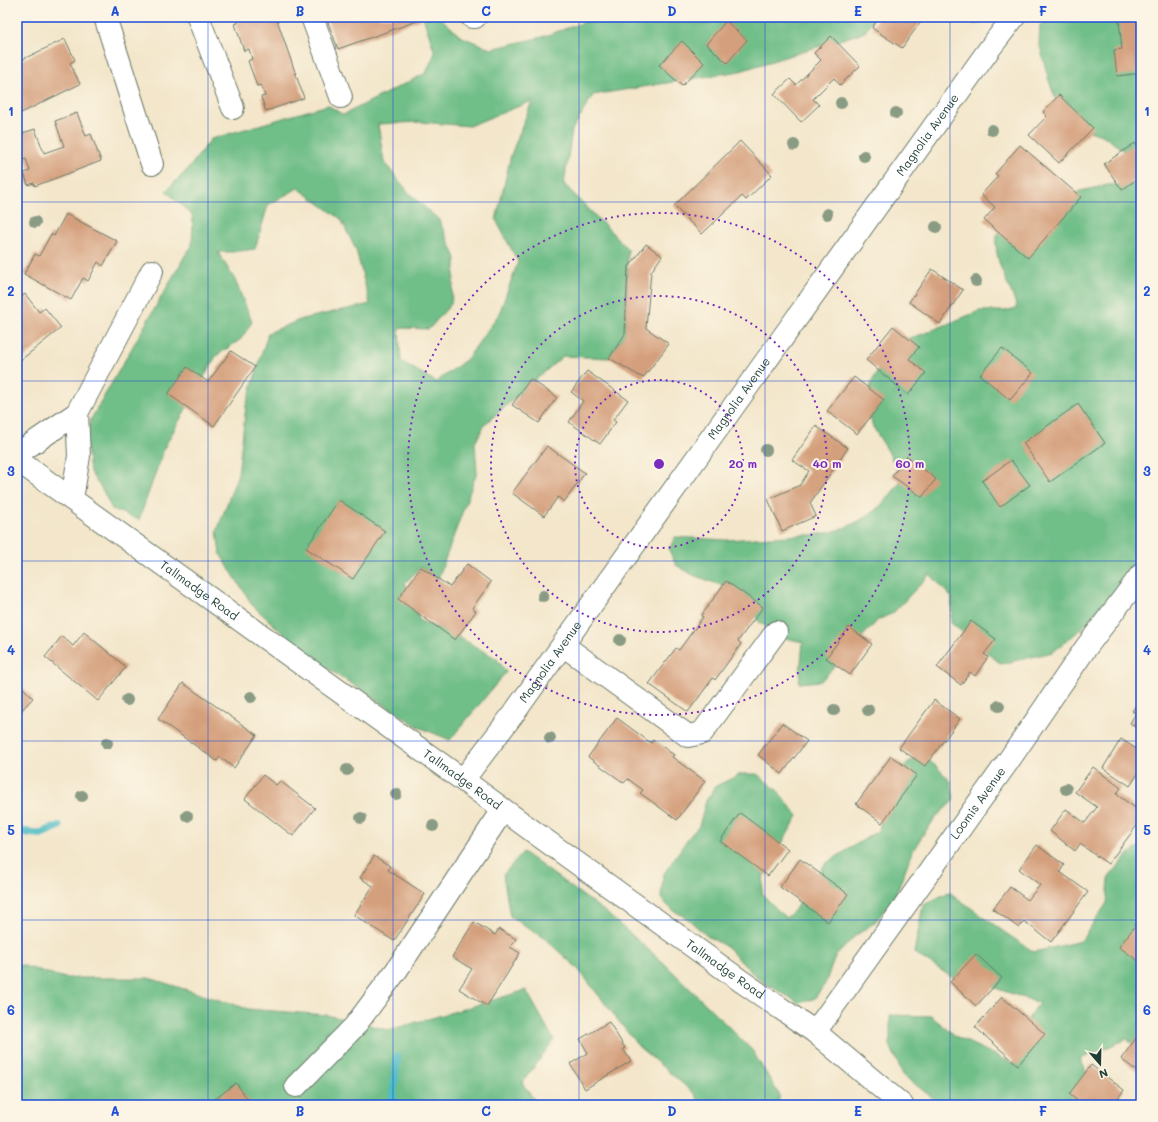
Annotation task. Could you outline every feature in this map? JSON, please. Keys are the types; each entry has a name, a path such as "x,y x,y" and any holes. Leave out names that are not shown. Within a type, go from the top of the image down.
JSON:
{"street":[{"path":"105,17 152,164"},
{"path":"198,17 233,108"},
{"path":"312,17 341,97"},
{"name":"Magnolia Avenue","path":"463,780 514,713 990,48 1014,17"},
{"path":"17,454 77,413 152,271"},
{"path":"72,499 79,456 77,413"},
{"name":"Tallmadge Road","path":"17,460 741,981 815,1032 902,1105"},
{"name":"Loomis Avenue","path":"815,1032 1085,649 1141,575"},
{"path":"563,645 688,736 702,733 776,632"},
{"path":"296,1086 354,1027 396,971 504,810"}],"green space":[{"path":"423,17 442,17 443,20 460,36 491,49 542,37 590,20 594,17 874,17 865,32 740,71 593,95 572,130 564,184 628,249 625,334 609,358 563,356 485,424 475,443 477,472 438,579 421,567 405,583 420,621 459,637 497,659 506,672 450,740 419,727 308,656 253,606 220,554 217,531 238,474 246,406 268,333 302,319 370,304 356,250 341,219 298,188 268,205 255,249 218,252 235,280 252,322 241,339 216,356 165,446 139,520 112,509 103,491 90,472 86,441 91,419 192,246 193,216 166,191 189,168 211,139 328,105 343,115 426,73 435,53","holes":["532,101 511,155 496,220 518,262 499,314 467,359 436,382 401,361 399,328 429,329 451,304 456,258 439,220 410,194 384,162 378,124 421,122 469,126"]},
{"path":"965,17 989,17 987,22 974,24"},
{"path":"1051,17 1141,17 1141,166 1104,136 1073,125 1059,108 1048,78 1039,42 1040,25"},
{"path":"1141,184 1141,555 1113,594 1080,630 1053,652 1001,664 951,623 952,598 930,574 893,613 878,620 821,681 799,683 803,642 785,638 759,622 747,600 726,587 693,575 676,565 669,550 675,537 726,540 814,535 836,531 867,516 887,499 902,480 888,451 873,427 868,408 871,383 885,359 899,341 923,334 979,311 1004,311 1017,308 999,262 996,244 998,233 1019,229 1080,191 1108,185"},
{"path":"923,756 937,767 951,782 954,800 937,816 912,852 895,897 874,923 855,936 835,957 825,984 814,999 799,1003 763,982 727,947 707,936 688,919 671,909 661,898 663,875 689,837 699,826 706,801 716,786 741,774 757,774 777,790 798,816 764,874 762,894 786,918 794,911 825,864 879,830 887,793 908,762"},
{"path":"1141,845 1141,1050 1127,1039 1080,1059 1104,1105 942,1105 903,1075 890,1045 890,1015 931,1016 957,1037 1014,1064 1017,1035 1039,1003 995,988 961,983 914,953 923,905 949,892 1034,952 1081,941 1107,903 1109,877 1129,854"},
{"path":"523,852 604,911 664,963 752,1050 780,1096 777,1105 701,1105 695,1094 639,1047 578,969 543,937 510,916 503,875"},
{"path":"17,964 65,978 149,978 248,1009 327,1015 389,1030 526,990 554,1040 522,1083 538,1105 17,1105"}],"building":[{"path":"236,17 276,17 304,98 266,111 261,97 265,96 261,85 257,86 248,61 252,59 249,49 244,51 235,24 238,23"},
{"path":"326,17 419,17 420,20 338,49"},
{"path":"879,17 924,17 902,48 872,28"},
{"path":"1141,18 1141,73 1117,76 1114,50 1122,49 1119,20"},
{"path":"726,21 747,40 727,63 706,44"},
{"path":"831,36 860,66 840,85 834,78 813,99 819,105 801,122 774,94 790,79 796,85 821,60 814,53"},
{"path":"65,39 75,60 70,63 80,84 21,113 17,104 17,62"},
{"path":"682,41 704,63 682,86 659,65"},
{"path":"1059,95 1093,128 1059,163 1029,135 1047,116 1043,112"},
{"path":"77,113 86,136 91,134 101,161 35,186 34,183 28,185 24,173 30,171 26,159 21,160 17,149 17,135 35,129 44,153 64,146 55,121"},
{"path":"740,141 772,175 746,200 742,196 702,234 674,206"},
{"path":"1135,143 1141,152 1141,176 1122,190 1104,164"},
{"path":"1020,145 1081,197 1028,258 984,220 995,207 981,195 998,176 995,174"},
{"path":"66,214 117,241 103,266 98,262 88,281 83,278 71,300 24,274 35,254 39,256 51,234 54,236"},
{"path":"646,244 662,256 651,272 646,328 669,344 643,378 609,358 625,334 628,268"},
{"path":"932,269 963,290 940,324 909,302"},
{"path":"17,294 20,298 25,294 39,312 45,308 61,328 17,363"},
{"path":"893,326 919,347 909,359 926,373 908,395 866,360"},
{"path":"1002,348 1033,373 1010,400 980,375"},
{"path":"231,351 255,367 214,426 168,394 187,367 208,382"},
{"path":"587,371 628,400 613,420 616,422 600,444 569,422 583,401 571,392"},
{"path":"854,377 884,400 857,434 827,411"},
{"path":"530,379 557,397 539,423 512,405"},
{"path":"1078,404 1105,443 1050,482 1023,443"},
{"path":"816,426 848,448 810,503 816,516 782,531 768,499 800,485 809,471 792,460"},
{"path":"547,446 585,473 564,502 558,497 544,516 512,493"},
{"path":"907,456 936,479 922,497 892,476"},
{"path":"1011,460 1030,485 1000,507 982,481"},
{"path":"339,500 385,531 353,579 306,548"},
{"path":"467,564 491,582 472,608 476,611 455,640 398,599 421,567 450,587"},
{"path":"726,581 763,607 738,641 741,644 715,680 713,678 688,712 649,684 676,648 679,650 703,617 701,616"},
{"path":"971,621 996,639 984,654 988,657 975,676 970,672 961,685 937,667"},
{"path":"849,627 872,644 850,675 826,658"},
{"path":"84,632 126,667 98,701 45,657 62,636 73,646"},
{"path":"17,682 33,698 17,715"},
{"path":"183,683 257,735 234,768 220,757 217,761 158,719"},
{"path":"1141,698 1141,731 1130,723 1136,713 1132,711"},
{"path":"934,700 960,719 925,766 899,748"},
{"path":"617,718 651,743 653,740 674,755 672,757 705,781 677,820 640,793 643,790 628,779 624,783 588,757"},
{"path":"782,723 807,741 782,774 758,755"},
{"path":"1121,739 1141,752 1141,769 1130,786 1103,768"},
{"path":"891,756 917,775 882,823 856,804"},
{"path":"1093,767 1121,788 1116,794 1141,812 1141,820 1108,864 1080,844 1075,851 1050,831 1066,809 1085,823 1097,807 1075,792"},
{"path":"263,775 276,785 280,781 315,808 293,836 245,799"},
{"path":"740,813 788,849 768,876 720,841"},
{"path":"1037,845 1064,865 1060,872 1088,892 1051,942 1024,921 1019,928 993,909 1010,887 1028,900 1040,885 1019,869"},
{"path":"374,856 390,866 388,870 425,894 394,941 354,915 373,886 360,878"},
{"path":"800,859 848,894 828,922 780,887"},
{"path":"474,922 495,935 499,929 516,939 510,947 520,953 487,1006 459,989 472,969 452,957"},
{"path":"1137,923 1141,926 1141,963 1119,947"},
{"path":"976,954 1002,978 976,1006 950,982"},
{"path":"1002,997 1045,1034 1018,1065 975,1027"},
{"path":"609,1022 631,1061 585,1089 570,1064 588,1053 580,1039"},
{"path":"1141,1031 1141,1074 1121,1059"},
{"path":"1091,1065 1124,1090 1113,1105 1079,1105 1080,1103 1069,1094"},
{"path":"236,1083 252,1105 218,1105 214,1100"}],"waterway":[{"path":"17,831 40,834 59,826"},
{"path":"392,1105 397,1057"}]}
